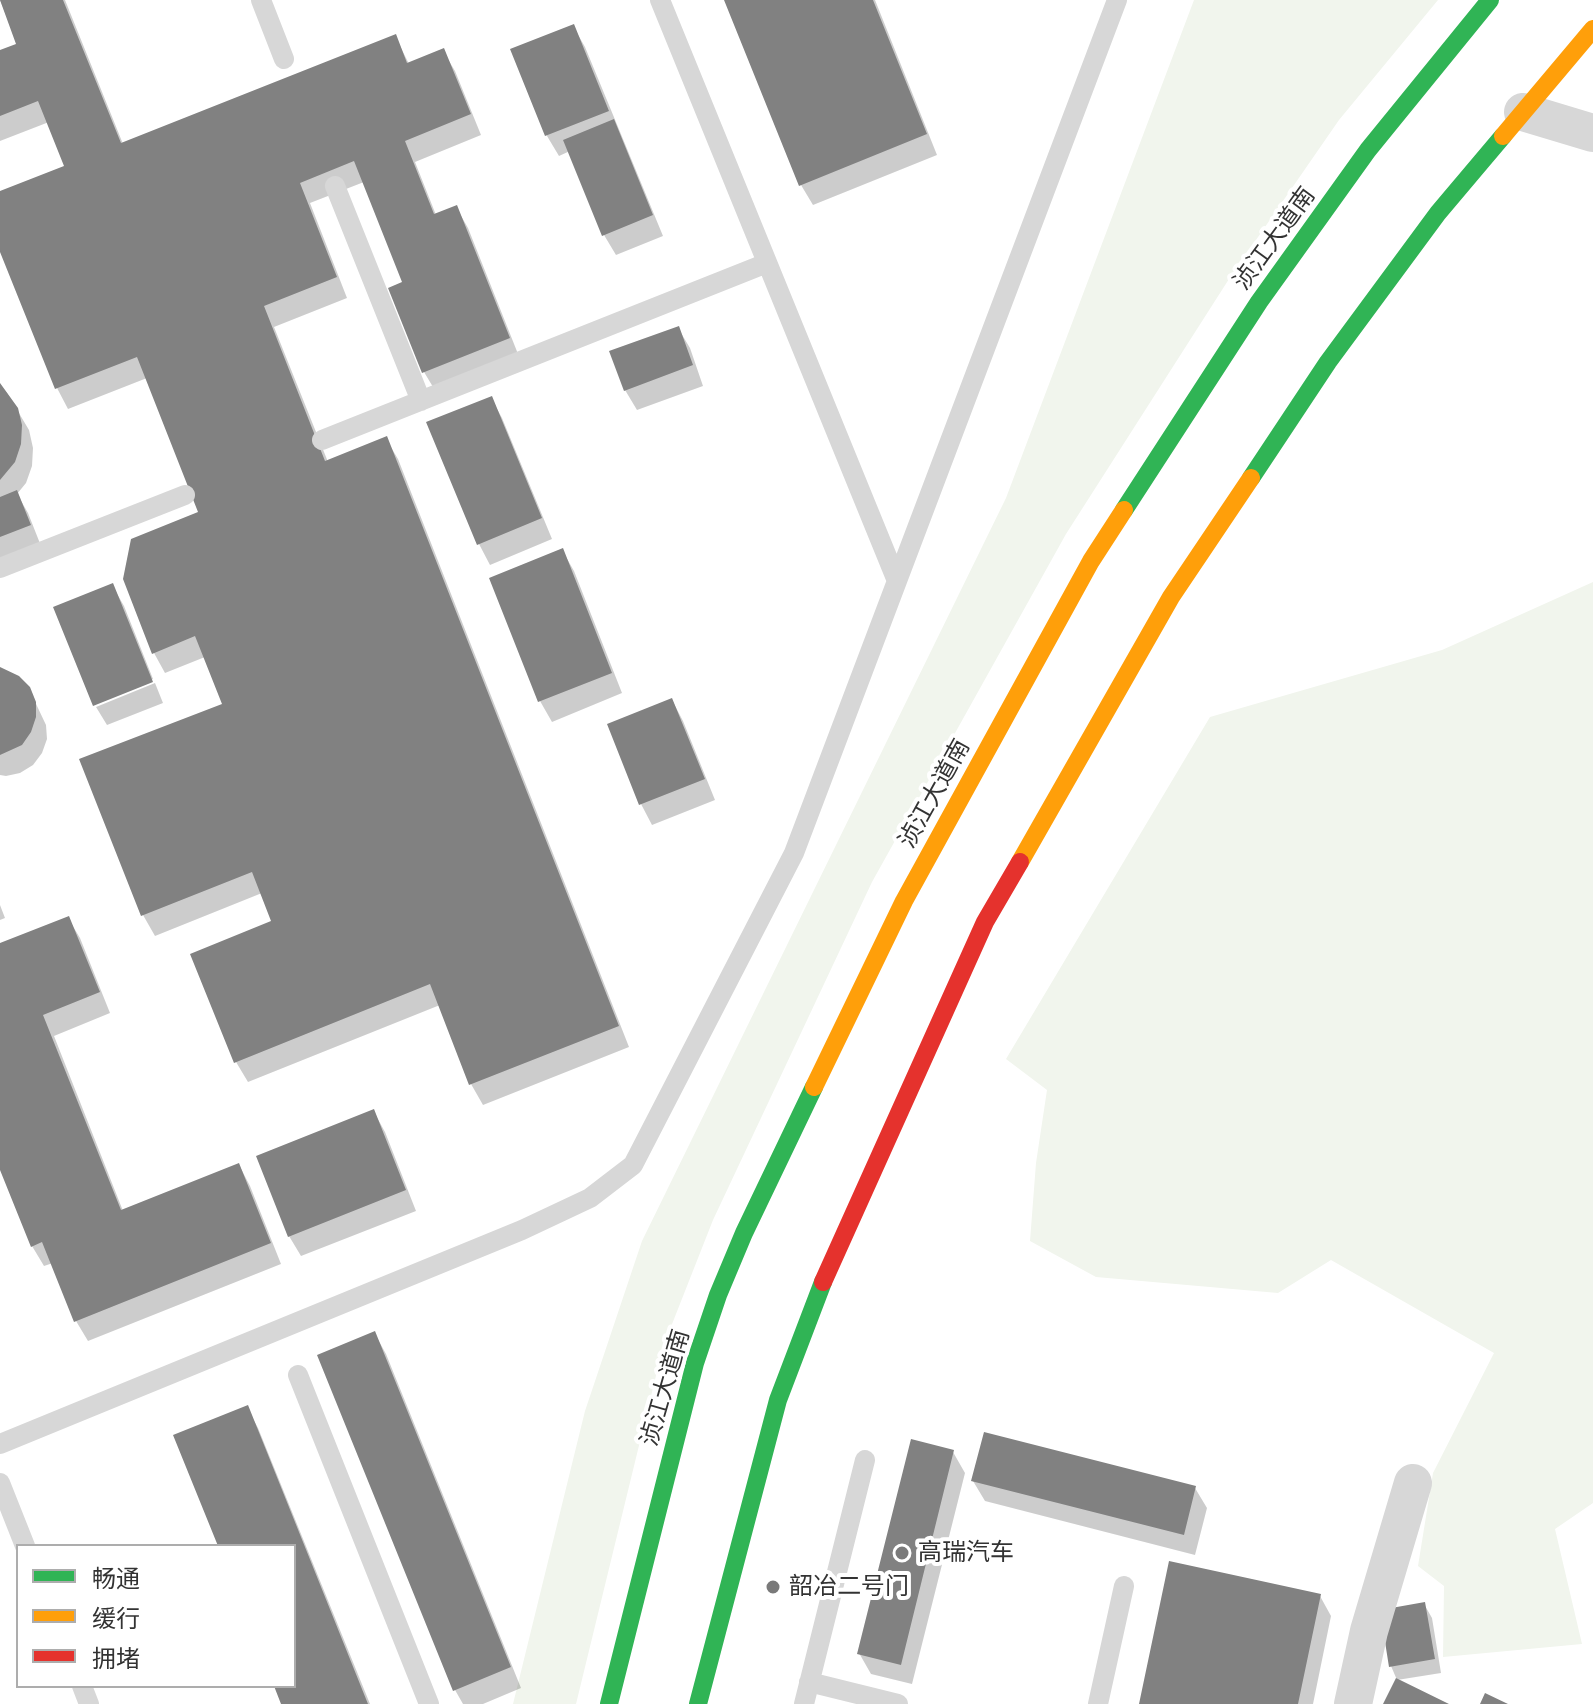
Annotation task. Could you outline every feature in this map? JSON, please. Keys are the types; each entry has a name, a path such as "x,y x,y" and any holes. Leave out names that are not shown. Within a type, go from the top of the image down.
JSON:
{"main road":[{"name":"浈江大道南","path":"609,1704 695,1363 718,1295 744,1233 904,901 1091,561 1259,302 1368,150 1490,0"},
{"path":"699,1701 778,1400 833,1257 985,922 1180,584 1328,362 1438,213 1593,29"}],"street":[{"path":"1523,112 1593,133"},
{"path":"1353,1704 1369,1631 1413,1483"}],"lane":[{"path":"261,0 284,59"},
{"path":"660,0 897,581"},
{"path":"0,1444 522,1230 590,1198 633,1165 794,853 1117,0"},
{"path":"335,186 421,401"},
{"path":"322,440 767,263"},
{"path":"0,568 185,495"},
{"path":"298,1375 429,1704"},
{"path":"804,1704 865,1460"},
{"path":"0,1483 24,1544"},
{"path":"1098,1704 1124,1586"},
{"path":"809,1682 873,1701 898,1704"},
{"path":"699,1701 721,1704"}],"shaded area":[{"path":"1194,0 1438,0 1339,120 1229,279 1066,534 872,882 713,1220 663,1347 576,1704 513,1704 585,1411 642,1241 1006,498"},
{"path":"1593,582 1593,1503 1555,1529 1582,1644 1443,1657 1444,1586 1418,1566 1433,1473 1494,1353 1331,1260 1278,1293 1096,1277 1030,1241 1036,1163 1047,1090 1006,1059 1210,717 1442,650"}],"building":[{"path":"0,0 63,0 121,143 396,34 407,63 444,48 471,114 405,141 434,214 457,205 510,338 422,373 388,288 402,282 354,161 300,183 337,277 264,306 325,461 387,436 619,1026 469,1085 430,984 234,1063 190,954 271,921 252,872 141,916 79,759 222,704 195,636 152,654 123,579 131,539 198,512 137,357 55,389 0,252 0,191 64,166 38,101 0,116 0,50 16,44"},
{"path":"724,0 873,0 927,134 799,186"},
{"path":"574,24 609,111 545,136 510,49"},
{"path":"614,119 653,215 602,236 563,140"},
{"path":"679,326 693,365 624,391 609,351"},
{"path":"0,383 18,408 22,425 21,444 15,462 0,480"},
{"path":"492,396 542,518 477,545 426,422"},
{"path":"17,490 31,525 0,537 0,497"},
{"path":"563,548 612,673 538,702 489,578"},
{"path":"113,583 153,682 93,706 53,607"},
{"path":"0,667 19,676 30,687 36,702 36,717 22,745 0,755"},
{"path":"672,698 705,779 639,805 607,724"},
{"path":"69,916 100,992 43,1015 121,1210 239,1163 271,1243 74,1322 42,1242 31,1247 0,1170 0,943"},
{"path":"374,1109 406,1190 288,1237 256,1156"},
{"path":"375,1331 511,1667 453,1691 317,1355"},
{"path":"248,1405 368,1704 281,1704 275,1688 296,1688 296,1544 217,1544 173,1435"},
{"path":"984,1432 1196,1486 1184,1535 971,1481"},
{"path":"911,1439 954,1450 901,1665 857,1654"},
{"path":"1169,1561 1321,1594 1298,1704 1139,1704"},
{"path":"1425,1602 1435,1659 1389,1667 1380,1610"},
{"path":"1396,1678 1449,1704 1383,1704"},
{"path":"1485,1693 1508,1704 1480,1704"}],"traffic: fast":[{"path":"1124,510 1259,302 1368,150 1490,0"},
{"path":"1251,478 1328,362 1438,213 1503,136"},
{"path":"609,1704 695,1363 718,1295 744,1233 814,1087"},
{"path":"698,1704 778,1400 823,1282"}],"traffic: slow":[{"path":"1503,136 1593,29"},
{"path":"1020,862 1171,597 1251,478"},
{"path":"814,1087 904,901 1091,561 1124,510"}],"traffic: jam":[{"path":"823,1282 985,922 1020,862"}],"place":[{"name":"高瑞汽车","path":"902,1553"},
{"name":"韶冶二号门","path":"773,1587"}]}
